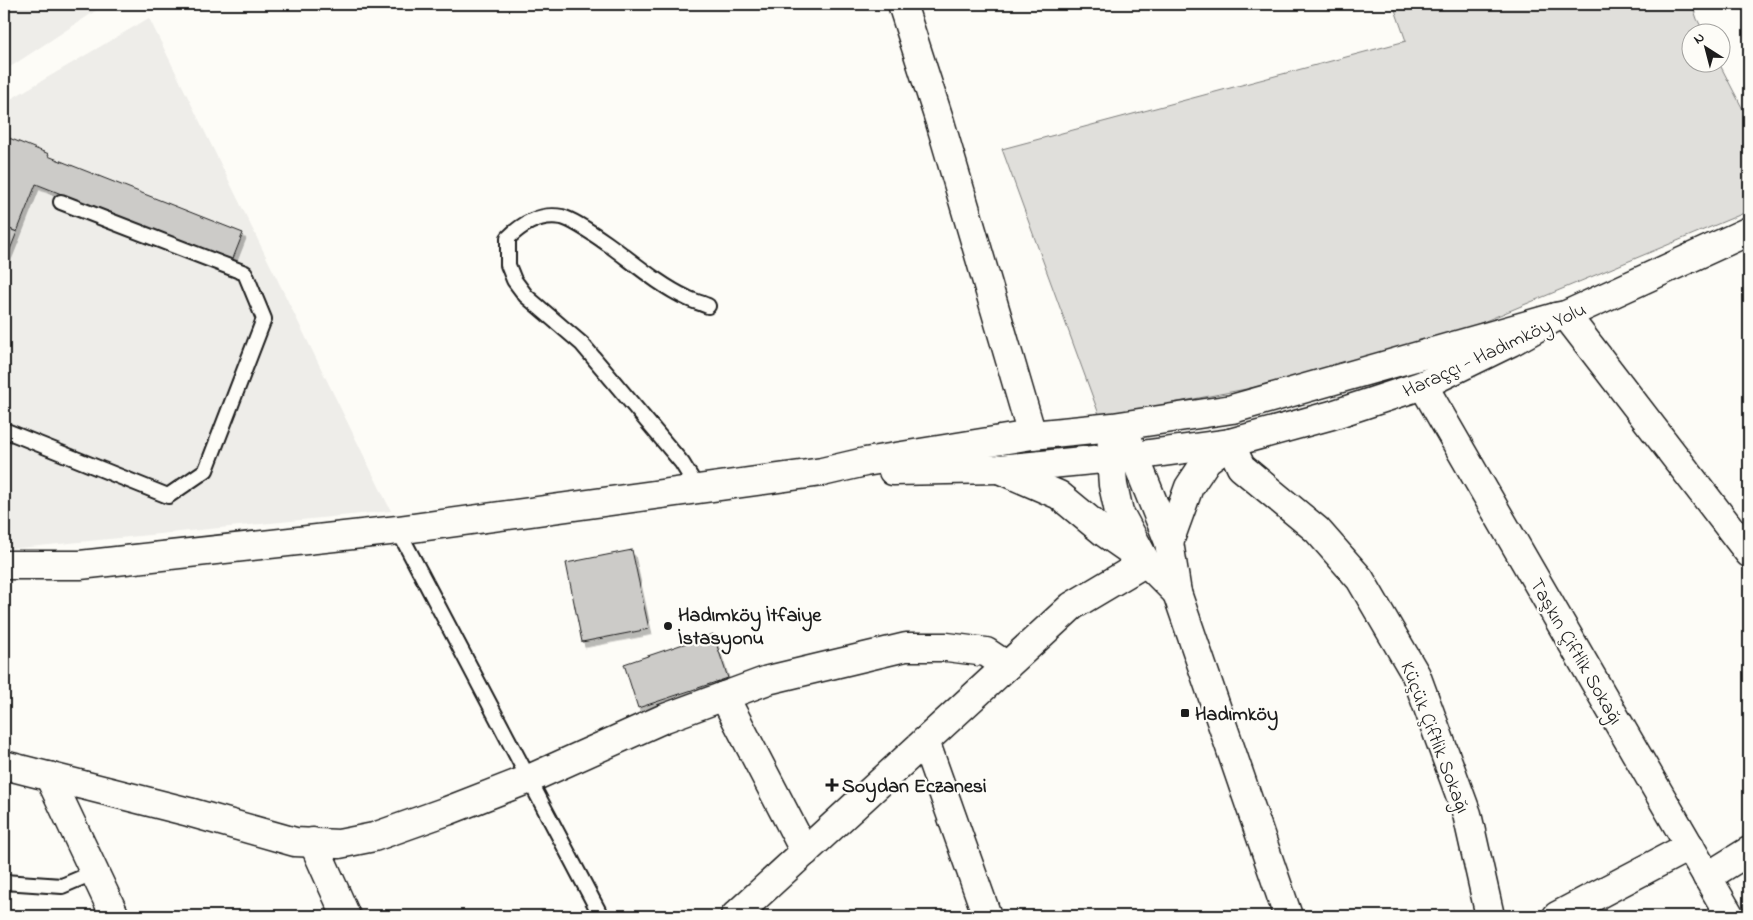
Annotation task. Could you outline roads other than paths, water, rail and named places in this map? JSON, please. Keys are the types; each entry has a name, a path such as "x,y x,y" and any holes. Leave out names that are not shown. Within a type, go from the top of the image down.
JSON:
{"street":[{"path":"902,4 943,132 1032,435"},
{"name":"Haraççı - Hadımköy Yolu","path":"1230,443 1332,415 1423,386 1561,316 1749,231"},
{"path":"4,565 80,565 398,530 822,472 865,462 1032,435 1113,427 1232,409 1561,316 1749,553"},
{"name":"Taşkın Çiftlik Sokağı","path":"1423,386 1730,916"},
{"path":"1113,427 1123,457 1169,542 1177,593 1288,916"},
{"path":"822,472 999,469 1123,457 1230,443"},
{"path":"1169,542 1189,488 1207,460 1230,443"},
{"name":"Küçük Çiftlik Sokağı","path":"1230,443 1241,467 1317,530 1360,580 1416,675 1468,814 1490,916"},
{"path":"1123,457 1112,485 1119,512 1146,562"},
{"path":"999,469 1059,495 1146,562 1177,593"},
{"path":"736,916 1072,606 1146,562"},
{"path":"4,765 189,812 295,842 340,844 374,837 447,811 529,779 665,718 768,680 906,647 947,647 986,652 1007,666"},
{"path":"724,696 805,852"},
{"path":"925,741 987,916"},
{"path":"49,776 116,916"},
{"path":"313,842 346,916"},
{"path":"1557,916 1690,846"},
{"path":"1708,877 1749,851"}],"lane":[{"path":"4,430 168,496 206,470 264,319 245,273 61,202"},
{"path":"698,489 682,463 582,344 526,296 514,280 508,266 508,238 526,223 550,217 564,218 594,235 662,283 687,298 708,306"},
{"path":"398,530 601,916"},
{"path":"4,882 62,886 95,872"}],"place":[{"name":"Hadımköy İtfaiye İstasyonu","path":"668,626"},
{"name":"Hadımköy","path":"1185,713"},
{"name":"Soydan Eczanesi","path":"832,785"}]}
